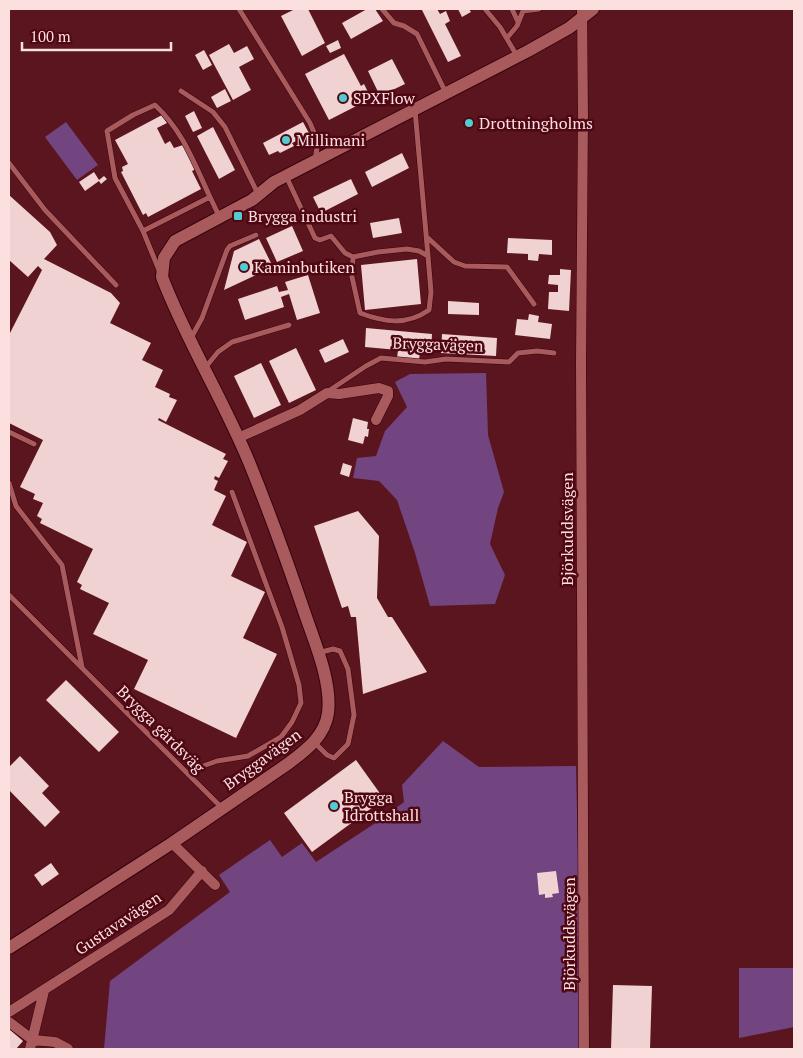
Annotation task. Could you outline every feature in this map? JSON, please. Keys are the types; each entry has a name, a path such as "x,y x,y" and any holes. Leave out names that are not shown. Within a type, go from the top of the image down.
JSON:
{"main road":[{"path":"162,276 164,258 175,241 252,200 274,182 555,36 581,14 593,9"},
{"name":"Bryggavägen","path":"9,948 172,843 289,763 305,751 324,725 329,700 326,682 285,557 238,438 162,276"}],"street":[{"name":"Björkuddsvägen","path":"581,14 583,117 581,382 584,1049"},
{"path":"327,393 339,394 379,388 385,389 388,391 388,396 376,420"},
{"name":"Bryggavägen","path":"238,438 300,410 327,393"},
{"path":"172,843 215,885"},
{"name":"Gustavavägen","path":"9,1012 169,910 202,872"},
{"path":"32,1044 44,991"},
{"path":"9,1022 32,1044 55,1042 68,1049"}],"lane":[{"path":"239,9 310,123 318,142 315,160"},
{"path":"382,9 394,23 404,26 417,34 446,93"},
{"path":"486,9 507,38 517,56"},
{"path":"512,9 518,23"},
{"path":"507,38 518,23 523,11 539,9"},
{"path":"181,91 212,112 225,127 259,195"},
{"name":"Bryggavägen","path":"162,276 143,231 115,178 107,131 133,115 155,105 167,116 179,132 220,217"},
{"name":"Bryggavägen","path":"353,257 352,277 360,312 375,319 395,321 417,319 428,310 432,292 415,109"},
{"path":"9,163 45,210 116,285"},
{"path":"286,176 315,238 320,240 331,236 345,253 353,257 407,249 419,251 428,256"},
{"path":"143,231 210,196"},
{"path":"190,339 202,318 227,250 230,246 256,235"},
{"path":"427,238 454,262 465,266 508,266 534,304"},
{"path":"204,368 218,352 232,342 289,325"},
{"name":"Bryggavägen","path":"327,393 380,358 425,362 446,359 510,362 518,353 537,351 554,353"},
{"path":"9,432 34,444"},
{"path":"9,483 16,506 62,565 82,668"},
{"path":"190,776 210,763 248,756 281,737 292,722 301,703 300,685 282,627 232,492"},
{"name":"Brygga gårdsväg","path":"9,595 222,808"},
{"path":"314,741 326,756 334,758 348,744 354,716 348,669 340,651 333,649 318,653"}],"shaded area":[{"path":"66,122 98,165 77,180 45,137"},
{"path":"486,373 488,435 504,492 498,508 490,544 505,575 495,604 430,606 397,500 379,481 353,478 357,458 376,456 385,431 407,407 395,382 410,374"},
{"path":"443,741 479,767 576,766 580,942 579,1049 104,1049 110,981 230,892 219,875 270,840 282,857 302,843 316,862 404,802 402,785"},
{"path":"739,968 794,968 794,1027 739,1038"}],"building":[{"path":"295,9 308,9 325,43 302,56 281,16"},
{"path":"367,9 375,9 383,21 351,39 342,23"},
{"path":"437,9 440,14 446,11 450,21 445,24 461,56 448,62 422,10"},
{"path":"458,9 469,9 471,12 462,17"},
{"path":"338,40 341,48 330,53 326,46"},
{"path":"229,44 234,53 247,46 254,59 239,67 251,90 233,100 209,55"},
{"path":"204,50 212,65 203,70 195,55"},
{"path":"344,54 361,86 364,84 369,94 366,95 368,100 329,120 305,74"},
{"path":"392,59 405,84 380,96 368,71"},
{"path":"225,89 231,101 217,108 211,97"},
{"path":"194,111 202,128 193,132 185,116"},
{"path":"162,115 167,123 157,128 165,144 170,141 174,148 183,145 196,169 192,171 201,189 148,217 146,213 143,215 121,172 123,171 122,167 128,164 115,140"},
{"path":"303,122 310,135 292,143 294,146 280,153 278,151 269,155 263,143"},
{"path":"213,127 235,170 219,179 197,136"},
{"path":"402,153 409,168 372,187 365,172"},
{"path":"94,172 99,180 104,176 107,179 101,184 99,181 85,191 79,182"},
{"path":"351,179 358,194 321,213 313,197"},
{"path":"9,195 50,232 57,245 44,259 111,293 120,303 110,323 151,343 142,360 163,370 155,387 170,394 169,397 177,400 166,422 159,418 158,420 226,454 223,459 228,461 219,478 215,476 214,479 218,481 214,490 226,496 212,525 247,542 231,576 265,592 243,638 277,654 236,738 134,689 148,660 93,634 109,603 80,589 82,585 77,582 93,549 40,523 42,519 37,516 43,503 33,499 35,494 20,487 43,440 9,423 9,335 42,270 38,266 28,277 9,260"},
{"path":"399,218 402,233 373,238 370,223"},
{"path":"292,226 303,251 277,262 266,238"},
{"path":"508,238 552,240 552,255 539,254 538,261 528,260 528,254 507,253"},
{"path":"259,239 273,267 224,290 234,251"},
{"path":"417,259 421,304 365,310 361,265"},
{"path":"560,269 571,270 569,311 548,309 549,292 558,292 558,285 548,284 549,275 560,275"},
{"path":"308,275 320,313 297,320 289,294 281,297 284,307 245,320 238,299 277,286 279,292 288,290 285,282"},
{"path":"448,301 479,303 479,315 448,314"},
{"path":"529,314 539,316 538,322 552,324 550,339 515,335 517,319 528,320"},
{"path":"366,328 432,334 431,353 420,352 419,360 397,358 398,350 365,347"},
{"path":"442,334 497,338 496,356 441,353"},
{"path":"343,339 349,352 325,363 319,350"},
{"path":"296,348 316,390 289,403 269,361"},
{"path":"261,363 281,405 254,418 234,376"},
{"path":"353,418 368,422 368,437 365,436 363,444 348,440"},
{"path":"343,463 352,466 349,477 340,474"},
{"path":"358,511 379,536 377,598 388,617 392,617 427,672 363,694 356,617 351,617 348,606 342,608 314,526"},
{"path":"66,680 119,732 99,752 46,700"},
{"path":"20,756 49,786 42,793 60,812 45,827 9,790 9,767"},
{"name":"Brygga Idrottshall","path":"356,760 384,799 312,852 284,813"},
{"path":"51,863 59,874 42,886 34,875"},
{"path":"556,871 559,893 552,894 553,897 545,898 545,894 539,895 537,873"},
{"path":"613,985 652,986 650,1049 611,1049"},
{"path":"9,1029 23,1041 16,1049 9,1049"}],"place":[{"name":"SPXFlow","path":"343,98"},
{"name":"Drottningholms","path":"469,123"},
{"name":"Millimani","path":"286,140"},
{"name":"Brygga industri","path":"238,216"},
{"name":"Kaminbutiken","path":"244,267"},
{"name":"Brygga Idrottshall","path":"334,806"}]}
